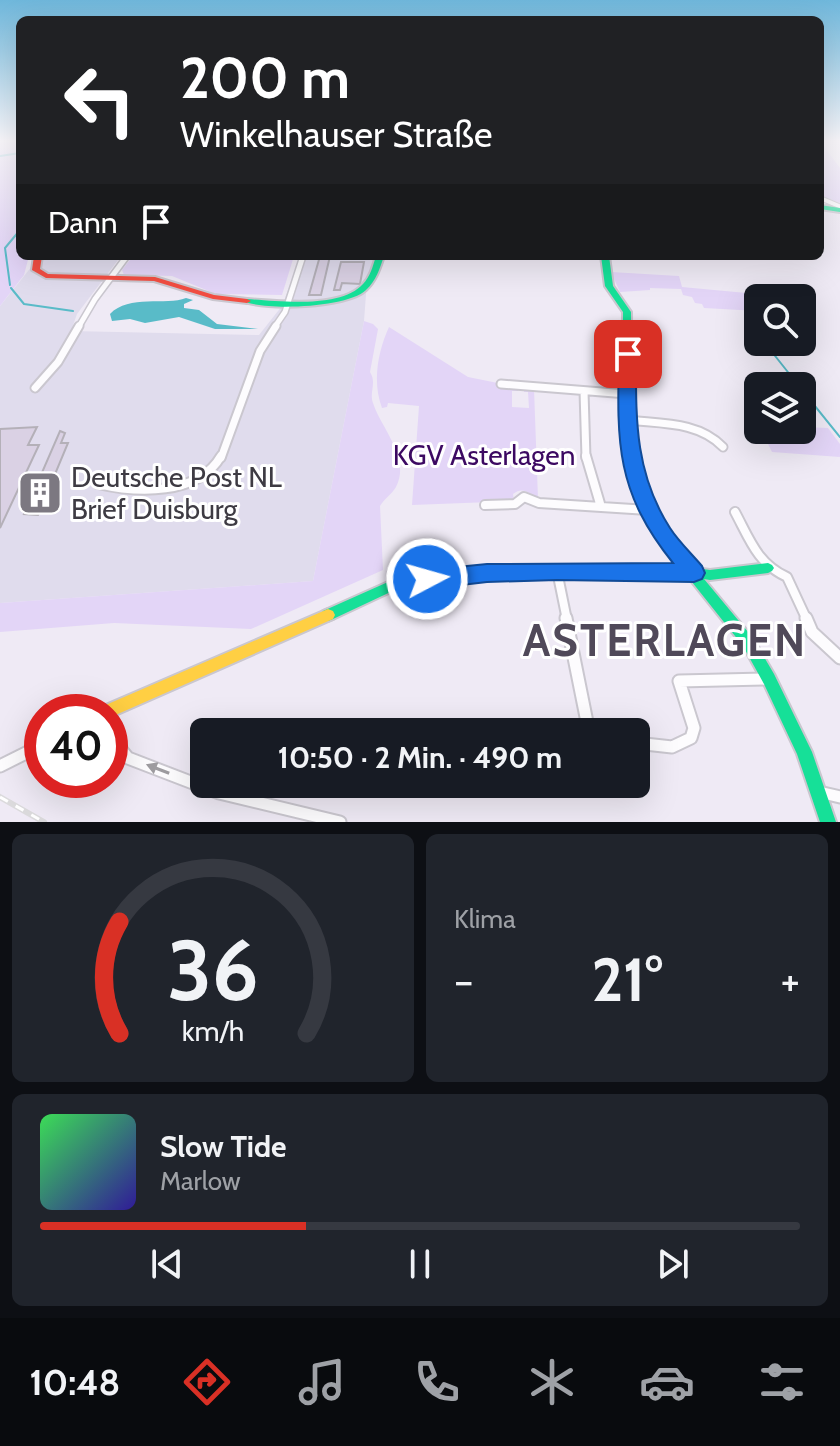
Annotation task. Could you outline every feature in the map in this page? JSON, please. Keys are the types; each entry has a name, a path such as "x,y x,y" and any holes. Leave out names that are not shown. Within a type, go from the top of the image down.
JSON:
{"street":[{"path":"37,260 36,270 46,276 170,281 223,300 289,302 333,302 356,296 369,283 378,260"},
{"path":"35,388 54,370 124,260"},
{"path":"98,484 124,490 158,489 197,479 220,460 260,351 280,322 302,260"},
{"path":"606,260 609,286 627,312 627,420 631,465 648,510 669,545 748,642 799,741 828,822"},
{"path":"501,384 627,394"},
{"path":"584,391 586,458 601,507"},
{"path":"627,420 689,429 710,435 723,447"},
{"path":"485,505 515,504 524,497 539,503 648,510"},
{"path":"735,512 768,568"},
{"path":"128,704 397,583 487,573 557,571 710,575 768,568 787,577 812,632 840,658"},
{"path":"557,571 586,718"},
{"path":"650,745 672,747 691,738 694,728 679,681 769,679"},
{"path":"0,766 24,754"},
{"path":"128,758 219,793 340,822"},
{"path":"819,792 840,797"}],"shaded area":[{"path":"37,260 118,260 77,314 71,331 259,335 282,306 299,260 375,260 367,281 364,321 313,581 0,603 0,306"}],"green space":[{"path":"0,179 16,179 16,260 28,260 24,275 0,306"},
{"path":"824,179 840,179 840,203 824,197"},
{"path":"130,260 293,260 282,295 216,294 172,276 124,275 122,270"},
{"path":"611,272 679,276 682,287 744,293 744,310 704,308 692,297 683,295 681,289 650,288 620,292"},
{"path":"364,321 378,329 370,372 373,380 372,399 400,465 396,487 380,506 383,570 251,629 114,623 0,632 0,603 313,581"},
{"name":"KGV Asterlagen","path":"389,327 468,377 518,387 518,391 512,391 512,407 529,408 528,392 524,392 524,388 534,389 538,499 526,491 520,491 513,494 514,501 412,505 419,406 388,403 387,407 382,408 377,388 382,346"},
{"path":"816,428 828,428 840,444 840,457 772,452 768,444 816,444"}],"water":[{"path":"186,298 193,300 184,304 184,308 199,310 217,324 258,329 215,329 179,317 145,323 130,319 112,321 110,314 127,304"}],"building":[{"path":"319,260 329,260 321,295 309,295"},
{"path":"341,262 364,262 360,284 342,283 340,290 334,290"},
{"path":"37,427 28,445 39,445 0,528 0,429"},
{"name":"Deutsche Post NL Brief Duisburg","path":"60,431 65,433 61,443 68,443 38,515 24,514"}],"waterway":[{"path":"10,285 5,248 16,235"},
{"path":"11,288 24,304 73,311"},
{"path":"775,356 788,372"},
{"path":"816,407 840,437"}],"railway":[{"path":"0,797 44,822"}],"traffic: fast":[{"path":"824,208 840,210"},
{"path":"247,301 308,303 340,300 363,289 378,260"},
{"path":"606,260 609,286 627,312 627,434 638,486 669,545 748,642 769,679 804,752 828,822"},
{"path":"328,615 397,583 487,573 672,570 710,575 768,568"}],"traffic: slow":[{"path":"128,702 328,615"}],"traffic: jam":[{"path":"37,260 36,270 46,276 155,279 213,297 247,301"}],"place":[{"name":"Deutsche Post NL Brief Duisburg","path":"40,493"}],"district":[{"name":"ASTERLAGEN","path":"665,641"}],"route":[{"path":"427,579 557,571 672,570 694,573 661,533 631,465 627,434 628,354"}]}
